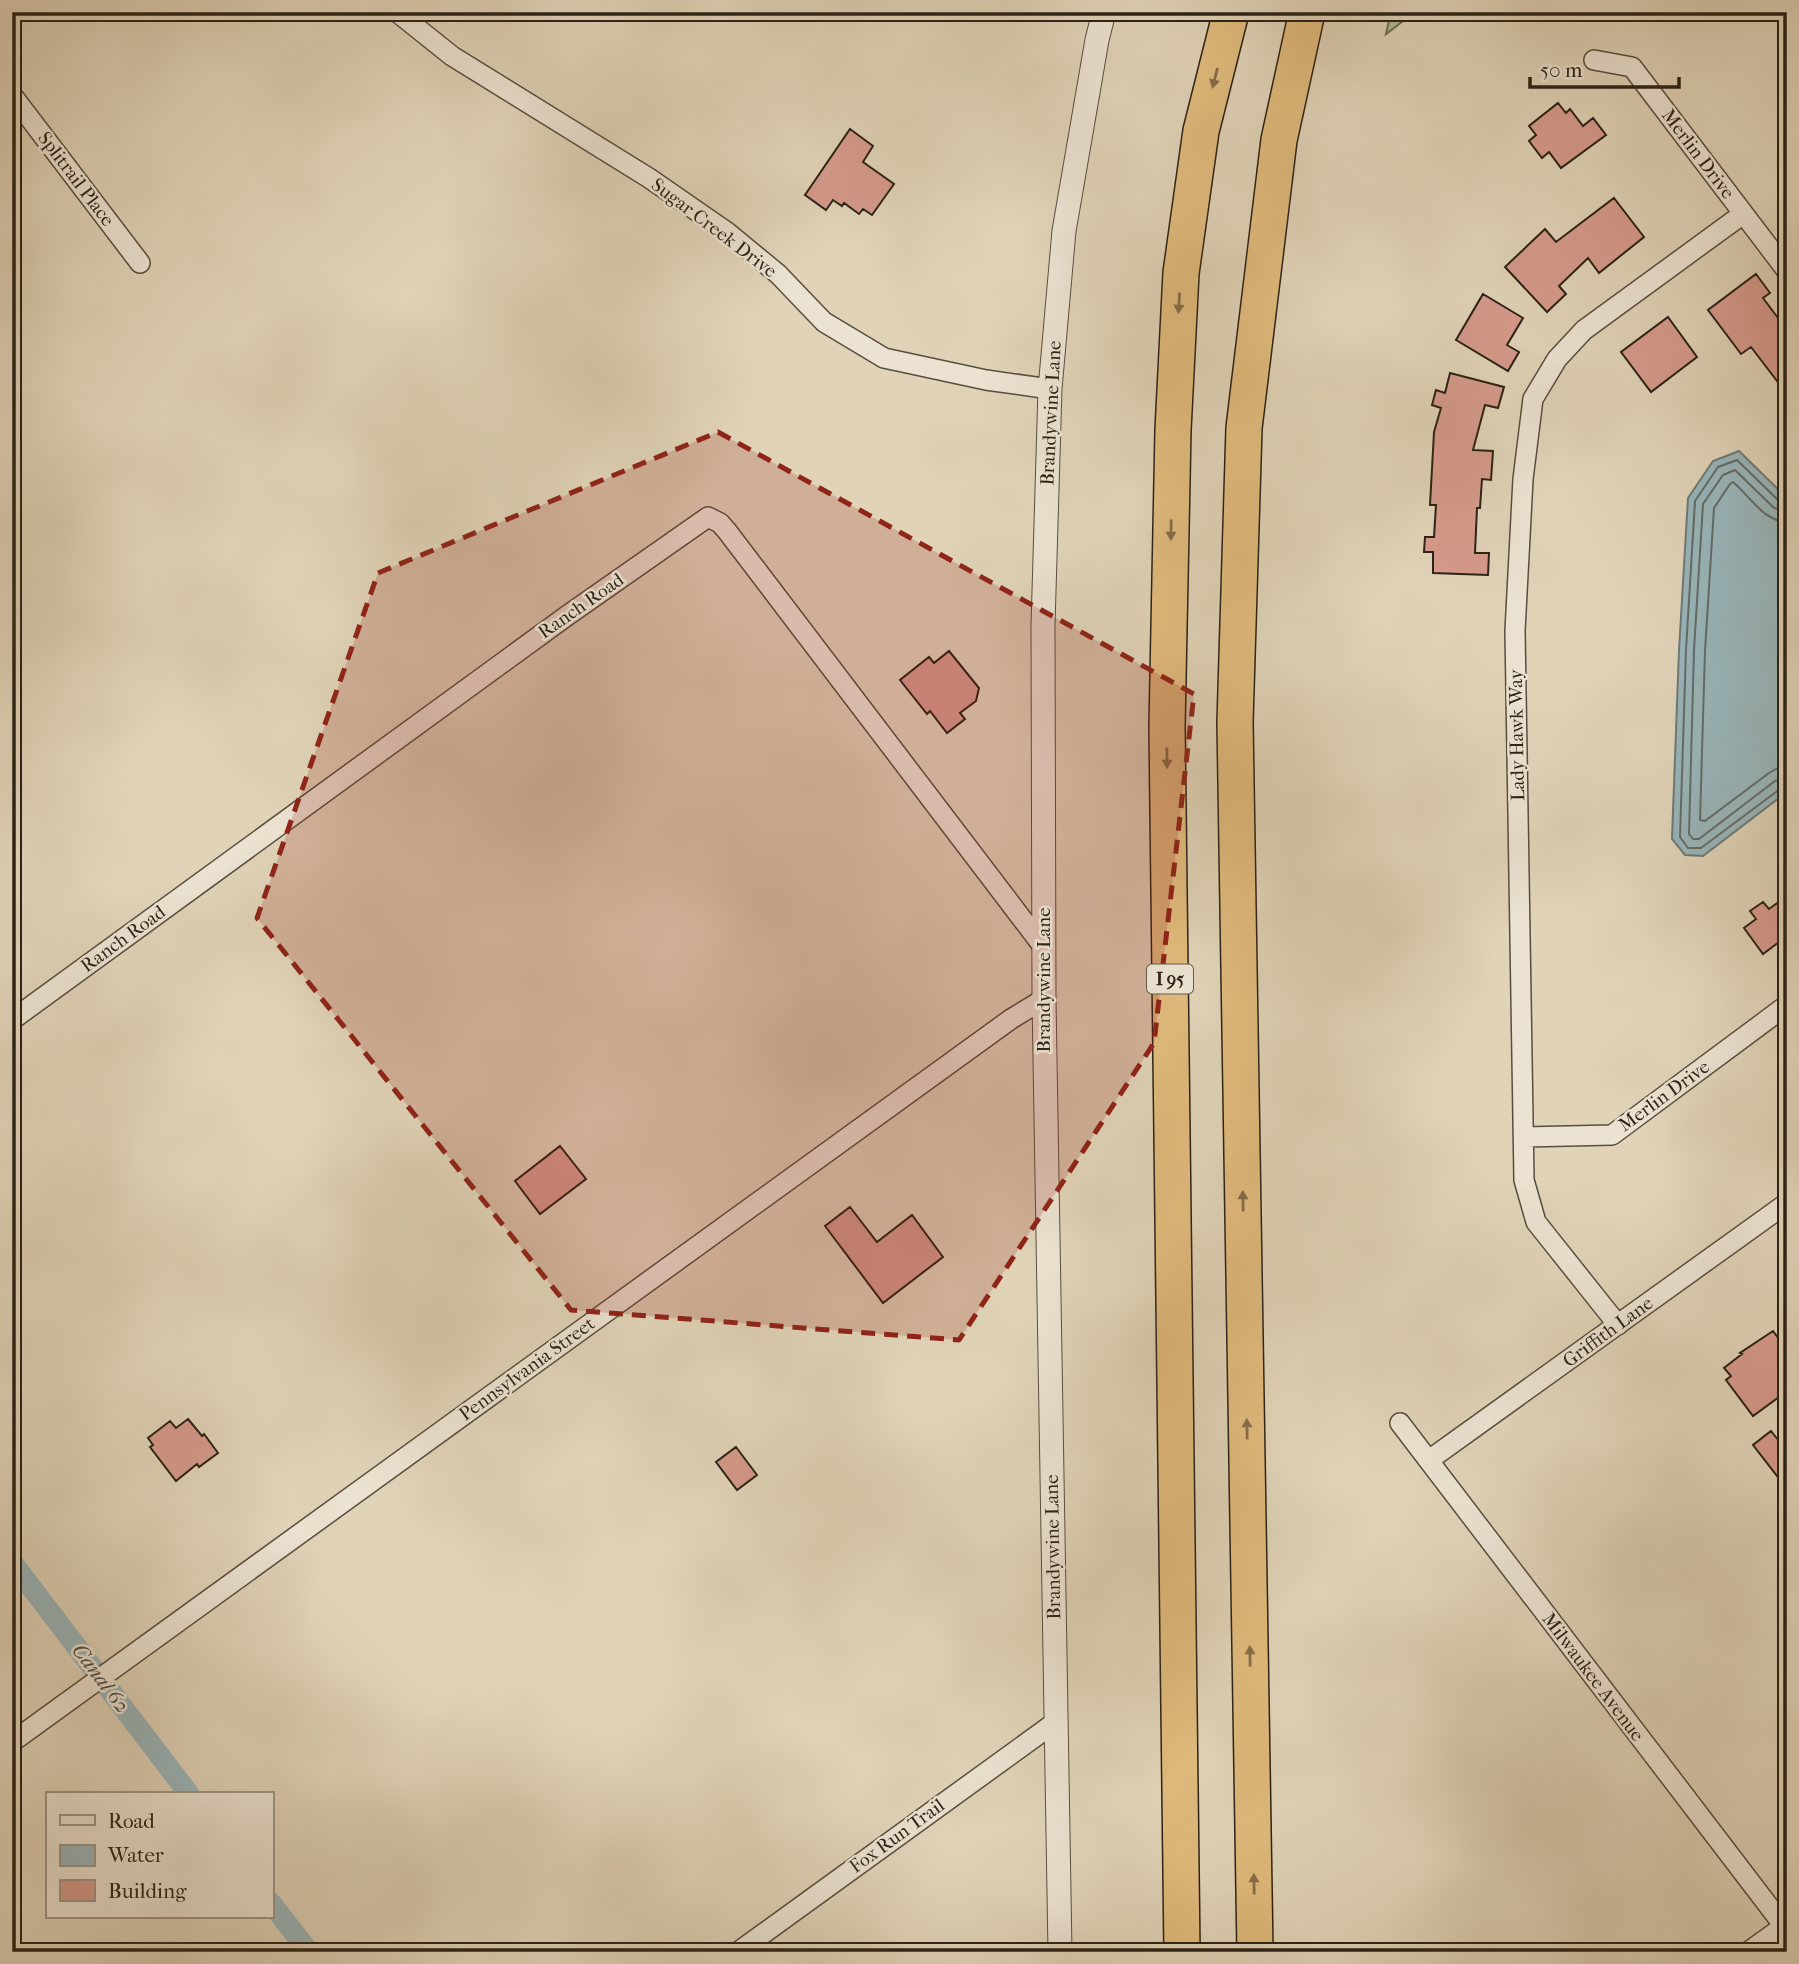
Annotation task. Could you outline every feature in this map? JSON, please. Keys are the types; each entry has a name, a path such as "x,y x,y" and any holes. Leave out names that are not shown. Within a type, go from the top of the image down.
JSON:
{"highway":[{"name":"I 95","path":"1182,1952 1167,727 1172,484 1181,273 1201,131 1231,12"},
{"path":"1255,1952 1235,722 1244,428 1279,140 1307,12"}],"street":[{"name":"Sugar Creek Drive","path":"397,12 452,56 649,178 727,232 778,274 824,321 884,358 986,380 1050,389"},
{"name":"Brandywine Lane","path":"1060,1952 1044,999 1043,625 1050,389 1064,231 1104,12"},
{"name":"Merlin Drive","path":"1594,60 1632,67 1787,271"},
{"name":"Splitrail Place","path":"12,95 141,263"},
{"name":"Lady Hawk Way","path":"1618,1325 1536,1222 1524,1180 1515,631 1522,479 1533,399 1557,359 1584,330 1743,214"},
{"name":"Ranch Road","path":"12,1020 556,623 708,517 720,523 735,541 1045,949"},
{"name":"Pennsylvania Street","path":"12,1742 1000,1027 1044,999"},
{"name":"Merlin Drive","path":"1524,1137 1612,1135 1787,1005"},
{"name":"Griffith Lane","path":"1429,1460 1787,1203"},
{"name":"Milwaukee Avenue","path":"1399,1423 1786,1927"},
{"name":"Fox Run Trail","path":"738,1952 1057,1721"},
{"path":"1748,1952 1786,1927"}],"highlighted area":[{"path":"718,432 1194,694 1154,1043 959,1340 571,1310 257,918 378,573"}],"green space":[{"path":"1391,12 1415,12 1386,34"}],"water":[{"path":"1739,451 1787,498 1787,792 1703,856 1685,855 1672,839 1688,498 1713,461"}],"building":[{"path":"1558,103 1566,113 1570,109 1583,126 1593,118 1606,135 1561,168 1549,152 1542,158 1529,141 1536,135 1529,126"},
{"path":"850,129 873,146 863,162 894,184 872,215 863,209 859,214 844,203 842,206 833,200 826,210 805,195"},
{"path":"1614,198 1644,237 1599,273 1588,258 1559,286 1566,294 1547,312 1505,267 1545,229 1556,242"},
{"path":"1756,274 1770,293 1763,298 1787,330 1787,394 1751,347 1741,354 1708,310"},
{"path":"1483,294 1523,318 1507,345 1519,352 1508,371 1456,340"},
{"path":"1668,317 1697,357 1651,392 1621,352"},
{"path":"1450,373 1504,387 1498,408 1485,405 1473,450 1493,451 1491,480 1482,479 1480,508 1477,508 1475,553 1489,553 1488,575 1433,573 1433,552 1424,552 1425,537 1434,537 1436,505 1430,505 1434,432 1441,408 1432,405 1436,390 1445,393"},
{"path":"949,651 979,688 976,701 960,713 965,719 947,733 930,711 927,714 900,680 929,657 934,663"},
{"path":"1787,896 1787,936 1763,954 1744,928 1756,919 1750,911 1763,902 1769,909"},
{"path":"560,1146 586,1179 540,1214 515,1181"},
{"path":"850,1207 877,1242 912,1215 943,1257 883,1303 825,1226"},
{"path":"1773,1331 1787,1350 1787,1391 1753,1416 1726,1380 1731,1376 1724,1368 1742,1354 1740,1353"},
{"path":"188,1419 218,1453 199,1467 197,1464 176,1481 150,1447 153,1445 148,1438 170,1421 176,1428"},
{"path":"1771,1431 1787,1451 1787,1489 1753,1445"},
{"path":"736,1447 757,1475 737,1490 716,1462"}],"waterway":[{"name":"Canal 62","path":"12,1562 187,1792"},
{"name":"Canal 62","path":"273,1906 309,1952"}]}
